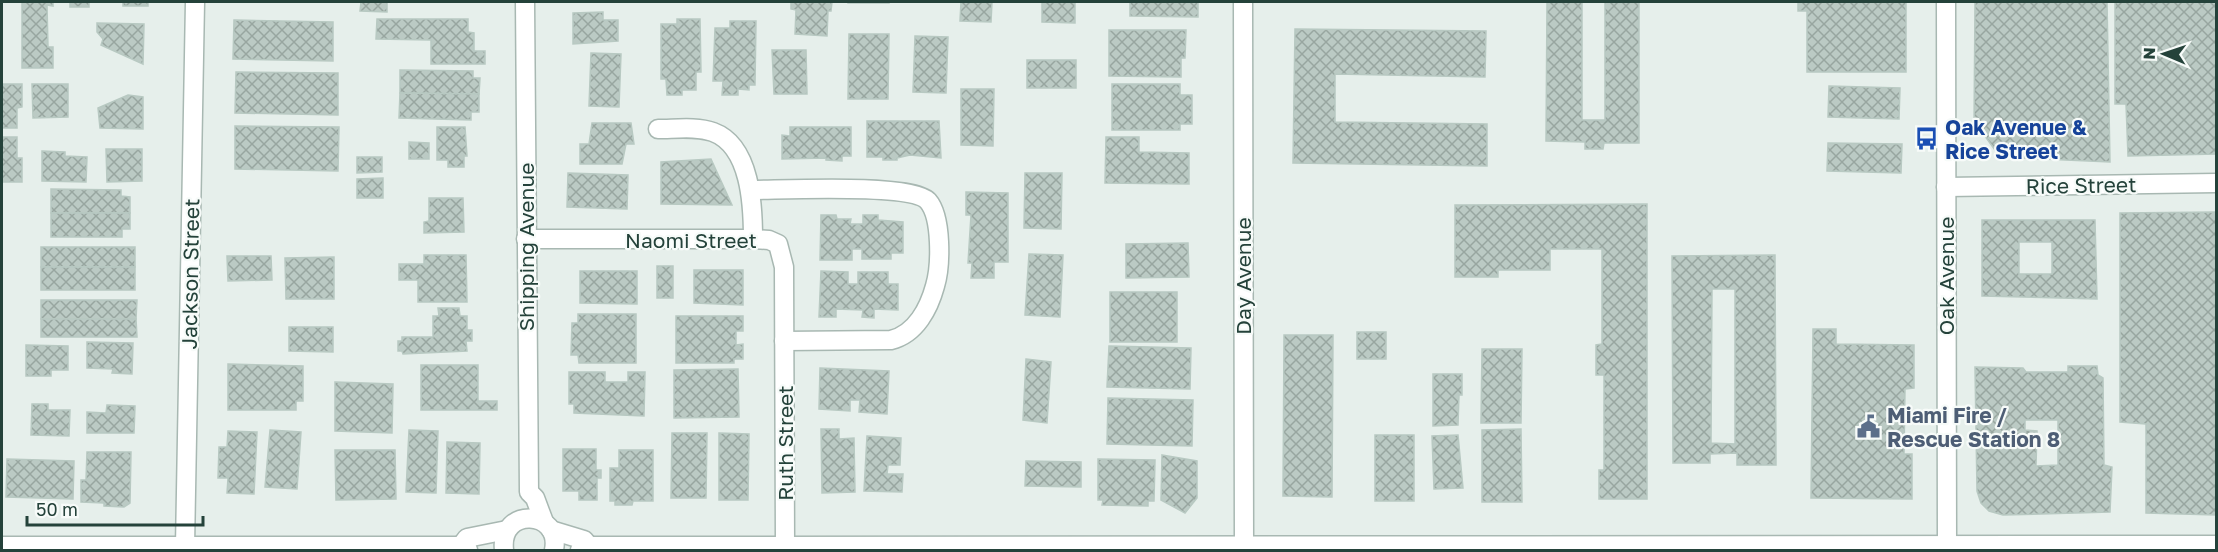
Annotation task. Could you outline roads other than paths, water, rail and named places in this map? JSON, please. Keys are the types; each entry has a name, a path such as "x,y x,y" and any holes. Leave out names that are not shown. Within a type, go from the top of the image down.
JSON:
{"street":[{"name":"Jackson Street","path":"185,546 195,2"},
{"name":"Shipping Avenue","path":"525,2 529,492 535,498 555,550"},
{"name":"Day Avenue","path":"1243,2 1244,548"},
{"name":"Oak Avenue","path":"1946,2 1947,547"},
{"path":"658,129 705,130 724,138 738,157 752,190 753,239"},
{"name":"Rice Street","path":"1946,187 2217,183"},
{"path":"752,190 900,191 913,193 929,202 936,217 937,278 928,304 914,327 900,338 891,340 784,341"},
{"name":"Naomi Street","path":"526,239 753,239 773,241 782,252 784,341"},
{"name":"Ruth Street","path":"784,341 785,545"},
{"name":"Shipping Avenue","path":"512,526 521,496 529,492"},
{"path":"2,546 464,548 467,538 512,526 530,518 584,540 584,548 785,545 885,548 2217,545"},
{"path":"504,550 512,526"}],"place":[{"name":"Oak Avenue & Rice Street","path":"1927,139"},
{"name":"Miami Fire / Rescue Station 8","path":"1869,427"}]}
